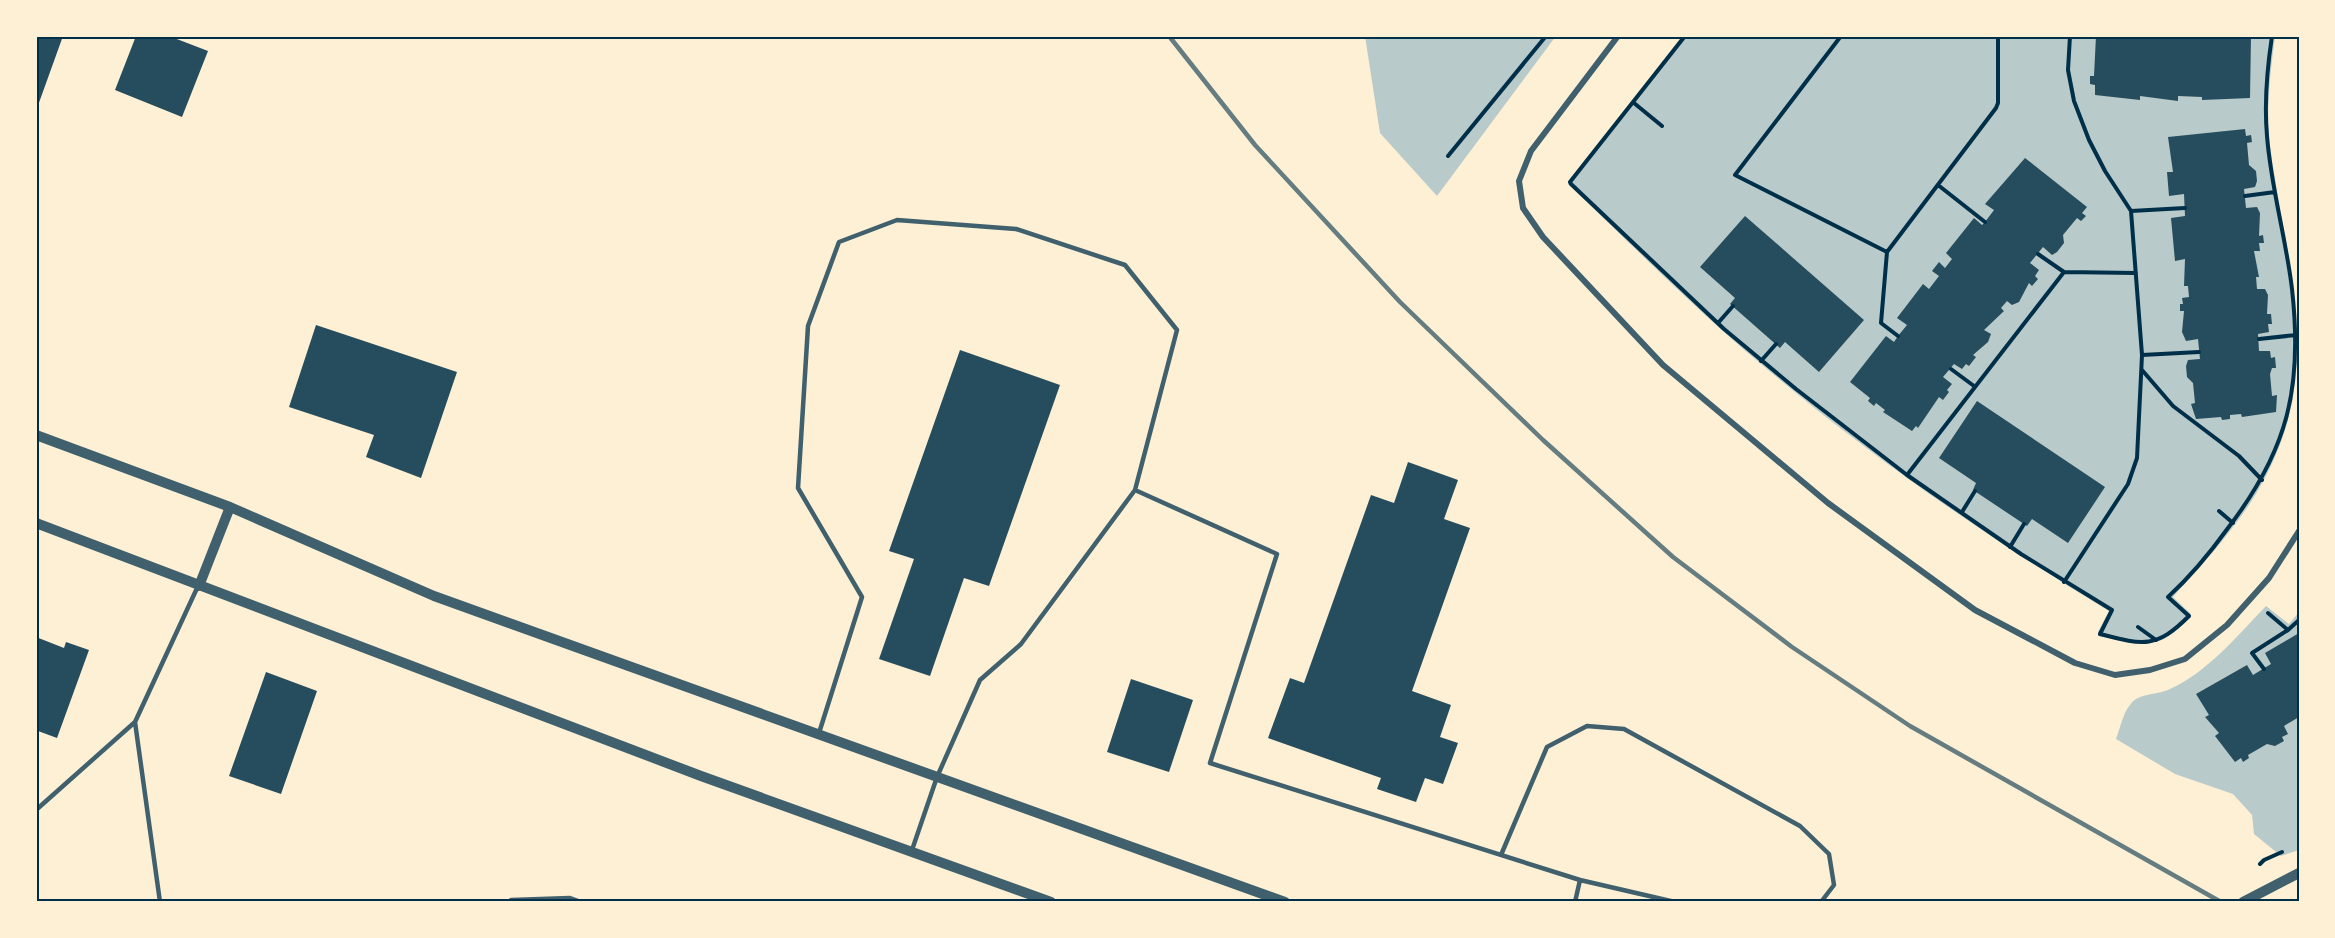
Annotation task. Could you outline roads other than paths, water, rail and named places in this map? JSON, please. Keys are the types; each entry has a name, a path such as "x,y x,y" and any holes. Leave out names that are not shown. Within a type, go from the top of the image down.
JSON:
{"street":[{"path":"1618,36 1531,151 1519,181 1523,208 1543,237 1663,365 1828,503 1975,610 2075,663 2115,675 2150,670 2184,659 2228,625 2269,578 2299,531"},
{"path":"36,435 230,507 434,596 1285,902"},
{"path":"199,586 230,507"},
{"path":"36,523 701,776 1051,902"},
{"path":"2243,902 2299,873"}],"lane":[{"path":"818,735 862,597 798,488 808,326 839,242 897,220 1016,229 1125,266 1178,330 1135,490 1021,644 980,680 936,777 911,852"},
{"path":"1135,490 1277,554 1210,763 1580,880 1675,902"},
{"path":"36,810 135,722 199,586"},
{"path":"135,722 160,902"},
{"path":"1501,855 1547,747 1587,726 1624,729 1800,826 1829,854 1834,885 1821,902"},
{"path":"1575,902 1580,880"},
{"path":"509,902 511,900 570,898 581,902"}],"railway":[{"path":"1169,36 1255,145 1400,302 1543,440 1673,557 1792,647 1910,726 2221,902"}]}
